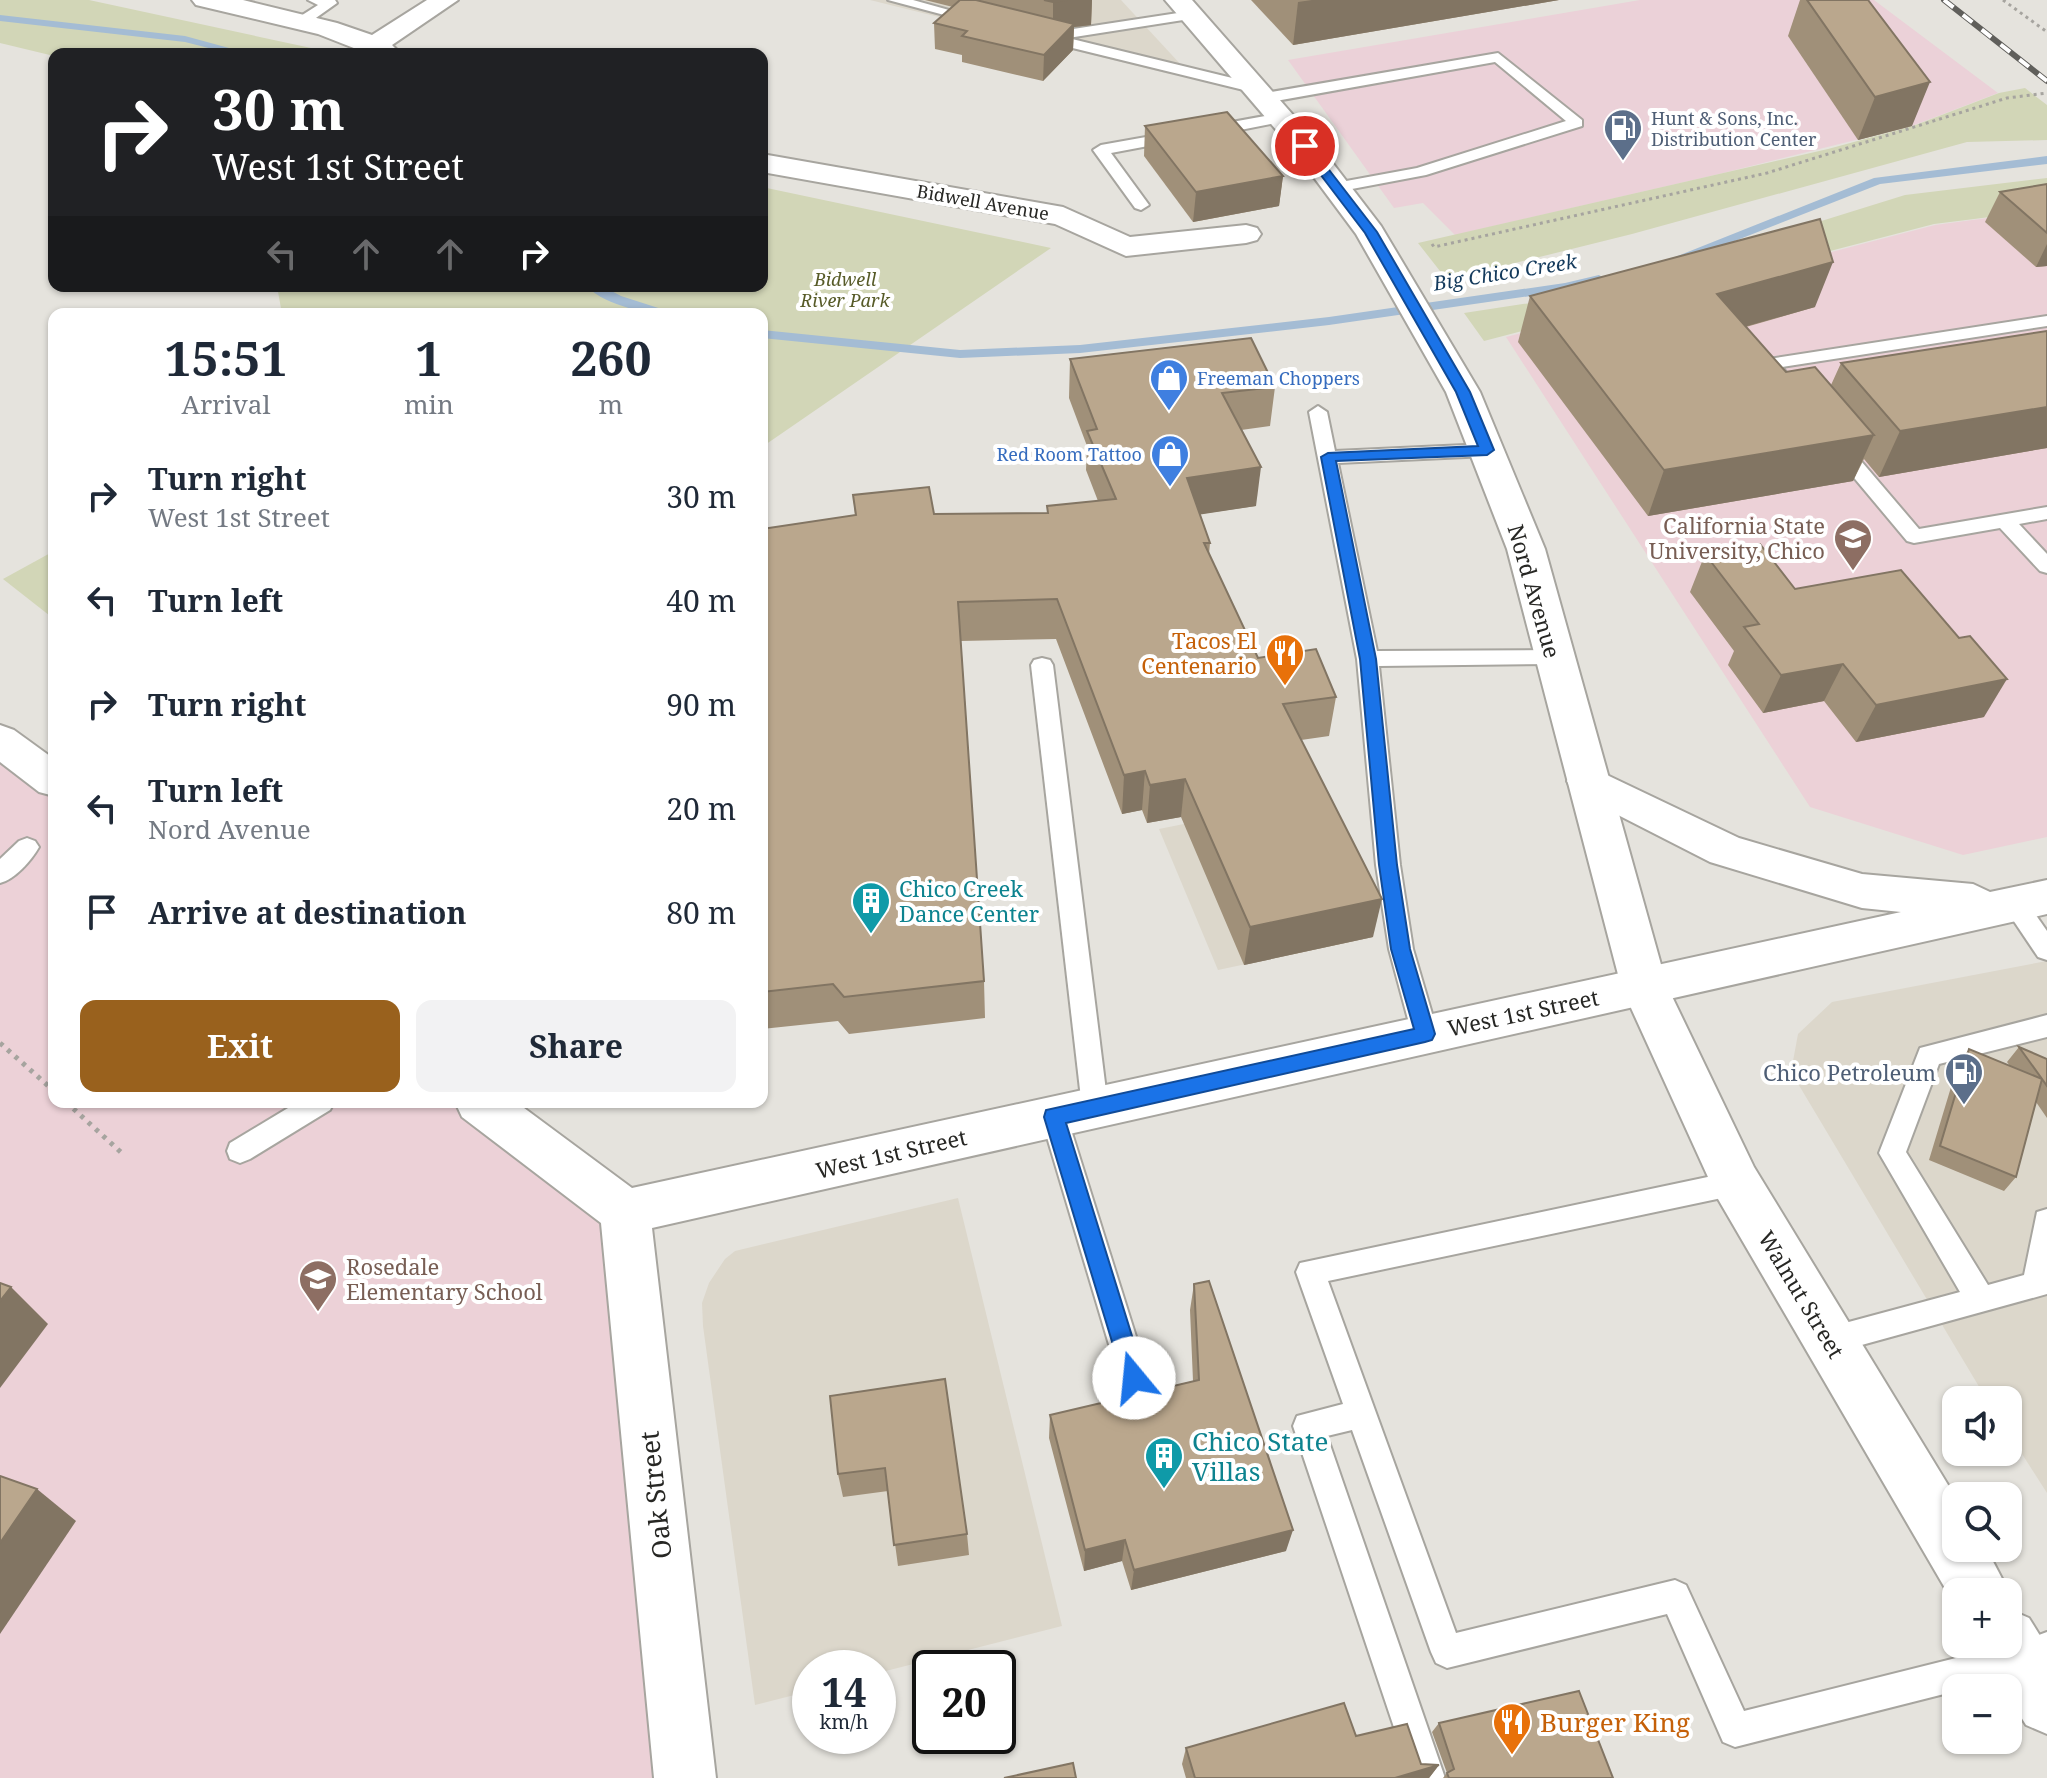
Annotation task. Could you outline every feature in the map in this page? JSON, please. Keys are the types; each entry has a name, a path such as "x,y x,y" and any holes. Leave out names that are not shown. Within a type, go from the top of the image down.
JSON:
{"street":[{"path":"205,0 308,11 380,48"},
{"path":"383,48 445,0"},
{"name":"Nord Avenue","path":"1184,7 1267,102 1370,232 1463,392 1526,549 1644,986"},
{"name":"Bidwell Avenue","path":"768,164 1063,216 1126,247 1246,234"},
{"path":"0,740 48,776"},
{"path":"1588,781 1725,850 1862,891 2031,901"},
{"name":"West 1st Street","path":"625,1212 2031,901"},
{"name":"Walnut Street","path":"1644,986 1736,1183 1972,1578"},
{"path":"487,1108 625,1212"},
{"name":"Oak Street","path":"625,1212 685,1778"}],"lane":[{"path":"895,0 938,4 989,23"},
{"path":"1184,7 1038,35 1267,102"},
{"path":"1141,205 1101,150 1267,102 1498,57 1577,123 1420,172 1336,187"},
{"path":"1798,399 1769,364 2047,321"},
{"path":"1318,412 1368,659 1398,935 1425,1034"},
{"path":"1827,433 1914,536 2047,513"},
{"path":"1328,457 1487,450"},
{"path":"2004,520 2047,566"},
{"path":"1368,659 1555,657"},
{"path":"1042,665 1074,1112 1134,1378"},
{"path":"0,874 27,847"},
{"path":"2031,901 2047,950"},
{"path":"1981,1300 1892,1153 1929,1056 2047,1026"},
{"path":"240,1151 311,1108"},
{"path":"1736,1183 1310,1272 1447,1652 1675,1596 1735,1730 2030,1662"},
{"path":"1829,1340 2037,1285 2047,1221"},
{"path":"1361,1414 1308,1426 1428,1778"}],"path":[{"path":"2003,0 2047,32"},
{"path":"1428,240 1434,247 1767,173 2007,98 2047,93"},
{"path":"0,1043 48,1086"},
{"path":"73,1108 125,1156"}],"shaded area":[{"path":"870,0 1121,0 1183,67 1170,74"},
{"path":"1640,0 1874,0 1998,93 1912,126 1455,235 1423,203 1394,208 1288,60"},
{"name":"California State University, Chico","path":"2047,210 2047,837 1963,855 1810,807 1506,337 1935,225"},
{"name":"Rosedale Elementary School","path":"0,740 48,776 48,1108 487,1108 625,1212 685,1778 0,1778"},
{"path":"1303,800 1373,937 1218,970 1159,829"},
{"path":"2047,961 2047,1493 2022,1454 2022,1386 1979,1386 1791,1072 1798,1034 1832,1002"},
{"path":"958,1198 1062,1626 968,1650 912,1650 912,1664 896,1668 896,1650 792,1650 792,1696 755,1705 703,1326 702,1303 709,1283 725,1259 735,1251"}],"green space":[{"path":"0,0 89,0 311,48 48,48 48,55 0,43"},
{"path":"2025,88 2047,105 2047,140 1967,142 1632,234 1447,280 1418,243 1828,149 1913,126 1999,93"},
{"path":"2047,178 2047,210 1934,224 1484,341 1464,313 1583,295 1905,195"},
{"name":"Bidwell River Park","path":"768,188 1051,248 768,443 768,308 281,308 278,292 768,292"},
{"path":"48,554 48,614 3,579"}],"building":[{"path":"960,0 976,0 1074,24 1044,55 962,36 967,31 934,23"},
{"path":"1807,0 1868,0 1930,82 1875,97"},
{"path":"1227,112 1283,176 1196,192 1145,126"},
{"path":"2047,184 2047,233 2000,192"},
{"path":"1820,219 1833,262 1717,294 1786,372 1815,367 1874,435 1664,470 1530,296"},
{"path":"2047,331 2047,407 1900,431 1841,363"},
{"path":"1251,338 1275,387 1222,393 1261,467 1187,478 1210,543 1204,543 1258,658 1316,649 1336,697 1283,704 1382,899 1250,927 1185,779 1150,785 1145,771 1124,775 1057,599 958,602 984,981 844,997 833,984 768,991 768,528 856,515 853,495 929,487 934,514 1048,513 1047,506 1116,499 1087,431 1097,429 1070,359"},
{"path":"1760,544 1795,589 1901,570 1959,638 1970,636 2007,679 1876,705 1843,664 1781,675 1744,627 1759,624 1705,554"},
{"path":"2019,1047 2047,1059 2047,1086 2042,1079"},
{"path":"1969,1049 2042,1079 2016,1177 1940,1146"},
{"name":"Chico State Villas","path":"1209,1281 1293,1530 1134,1570 1125,1540 1085,1550 1050,1415 1199,1380 1194,1284"},
{"path":"0,1283 11,1287 0,1301"},
{"path":"945,1379 967,1534 894,1545 885,1468 838,1474 830,1396"},
{"path":"0,1476 37,1489 0,1543"},
{"name":"Burger King","path":"1579,1691 1613,1778 1449,1778 1447,1773 1454,1769 1439,1723"},
{"path":"1344,1703 1356,1736 1407,1724 1421,1764 1439,1765 1395,1778 1195,1778 1186,1748"},
{"path":"1073,1763 1076,1778 1004,1778"}],"waterway":[{"name":"Big Chico Creek","path":"0,18 185,39 221,48"},
{"name":"Big Chico Creek","path":"1666,263 1878,181 2047,160"},
{"name":"Big Chico Creek","path":"768,335 960,354 1080,349 1329,321 1565,287 1599,279"},
{"name":"Big Chico Creek","path":"603,292 648,308"}],"railway":[{"path":"1944,0 2047,81"}],"place":[{"name":"Hunt & Sons, Inc. Distribution Center","path":"1623,162"},
{"name":"Freeman Choppers","path":"1169,412"},
{"name":"Red Room Tattoo","path":"1170,488"},
{"name":"California State University, Chico","path":"1853,572"},
{"name":"Tacos El Centenario","path":"1285,687"},
{"name":"Chico Creek Dance Center","path":"871,935"},
{"name":"Chico Petroleum","path":"1964,1106"},
{"name":"Rosedale Elementary School","path":"318,1313"},
{"name":"Chico State Villas","path":"1164,1490"},
{"name":"Burger King","path":"1512,1756"}],"route":[{"path":"1134,1378 1054,1117 1425,1034 1401,949 1388,865 1368,659 1328,457 1487,450 1463,392 1370,232 1305,146"}]}
